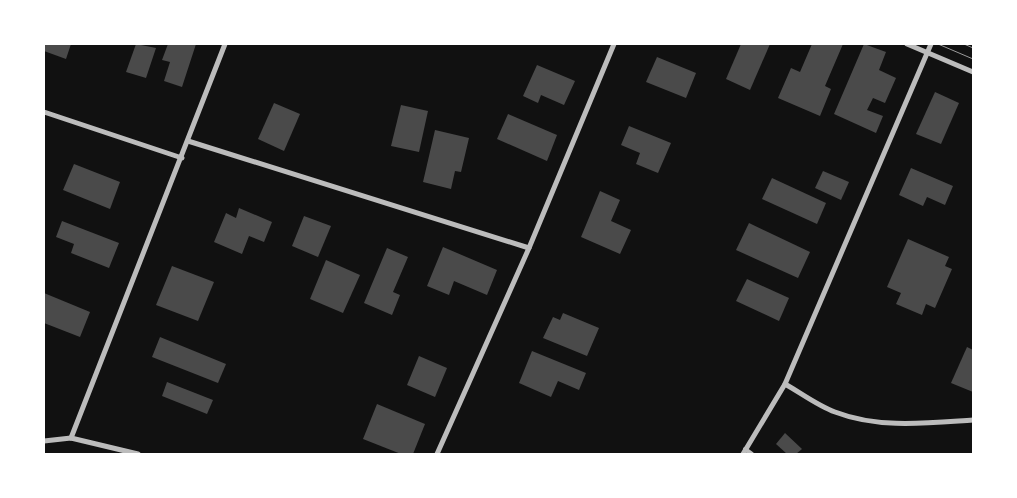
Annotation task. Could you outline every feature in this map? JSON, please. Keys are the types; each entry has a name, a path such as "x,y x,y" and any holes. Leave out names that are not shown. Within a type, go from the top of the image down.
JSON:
{"street":[{"path":"71,438 225,44"},
{"path":"437,454 528,248 614,44"},
{"path":"907,44 973,72"},
{"path":"744,452 785,384 931,44"},
{"path":"44,112 182,158"},
{"path":"188,141 528,248"},
{"path":"785,384 835,412 873,422 919,424 973,420"},
{"path":"44,441 71,438 138,454"}],"lane":[{"path":"744,452 752,454"}],"building":[{"path":"44,44 71,44 66,59 44,51"},
{"path":"136,44 156,48 146,78 126,72"},
{"path":"168,44 196,44 182,87 164,81 170,62 162,60"},
{"path":"741,44 770,44 750,90 726,79"},
{"path":"812,44 843,44 825,86 831,89 820,116 778,98 791,68 800,72"},
{"path":"864,44 886,52 879,70 896,78 885,103 873,98 867,110 883,116 876,133 834,114"},
{"path":"657,57 696,73 686,98 646,82"},
{"path":"537,65 575,81 564,105 541,95 538,103 523,96"},
{"path":"935,92 959,103 941,144 916,134"},
{"path":"274,103 300,114 284,151 258,139"},
{"path":"401,105 428,111 419,152 391,146"},
{"path":"508,114 557,135 547,161 497,139"},
{"path":"629,126 671,143 658,173 636,164 640,153 621,145"},
{"path":"435,130 469,138 461,172 455,171 451,189 423,182"},
{"path":"74,164 120,182 110,209 63,190"},
{"path":"911,168 953,186 945,205 927,197 923,206 899,195"},
{"path":"823,171 849,182 841,200 815,188"},
{"path":"772,178 826,203 817,224 762,199"},
{"path":"600,191 620,200 611,221 631,230 620,254 581,237"},
{"path":"239,208 272,222 264,242 249,236 242,254 214,242 226,213 236,218"},
{"path":"304,216 331,226 318,257 292,246"},
{"path":"62,221 119,243 109,268 71,253 74,244 56,237"},
{"path":"749,223 810,252 798,278 736,250"},
{"path":"908,239 949,257 945,266 952,269 935,308 926,304 922,315 896,304 901,293 887,287"},
{"path":"443,247 497,270 487,295 454,281 449,295 427,286"},
{"path":"387,248 408,257 393,292 400,295 392,315 364,303"},
{"path":"326,260 360,275 343,313 310,299"},
{"path":"172,266 214,282 198,321 156,305"},
{"path":"747,279 789,298 779,321 736,301"},
{"path":"44,293 90,312 80,337 44,323"},
{"path":"563,313 599,328 587,356 543,338 553,317 560,320"},
{"path":"160,337 226,364 218,383 152,357"},
{"path":"967,347 973,350 973,392 951,383"},
{"path":"532,351 586,373 579,390 558,381 551,397 519,383"},
{"path":"419,356 447,368 435,397 407,385"},
{"path":"167,382 213,400 207,414 162,396"},
{"path":"377,404 425,424 413,454 401,454 363,439"},
{"path":"785,433 802,449 796,454 787,454 776,444"}],"tram line":[{"path":"938,44 973,59"},
{"path":"964,44 973,48"}]}
